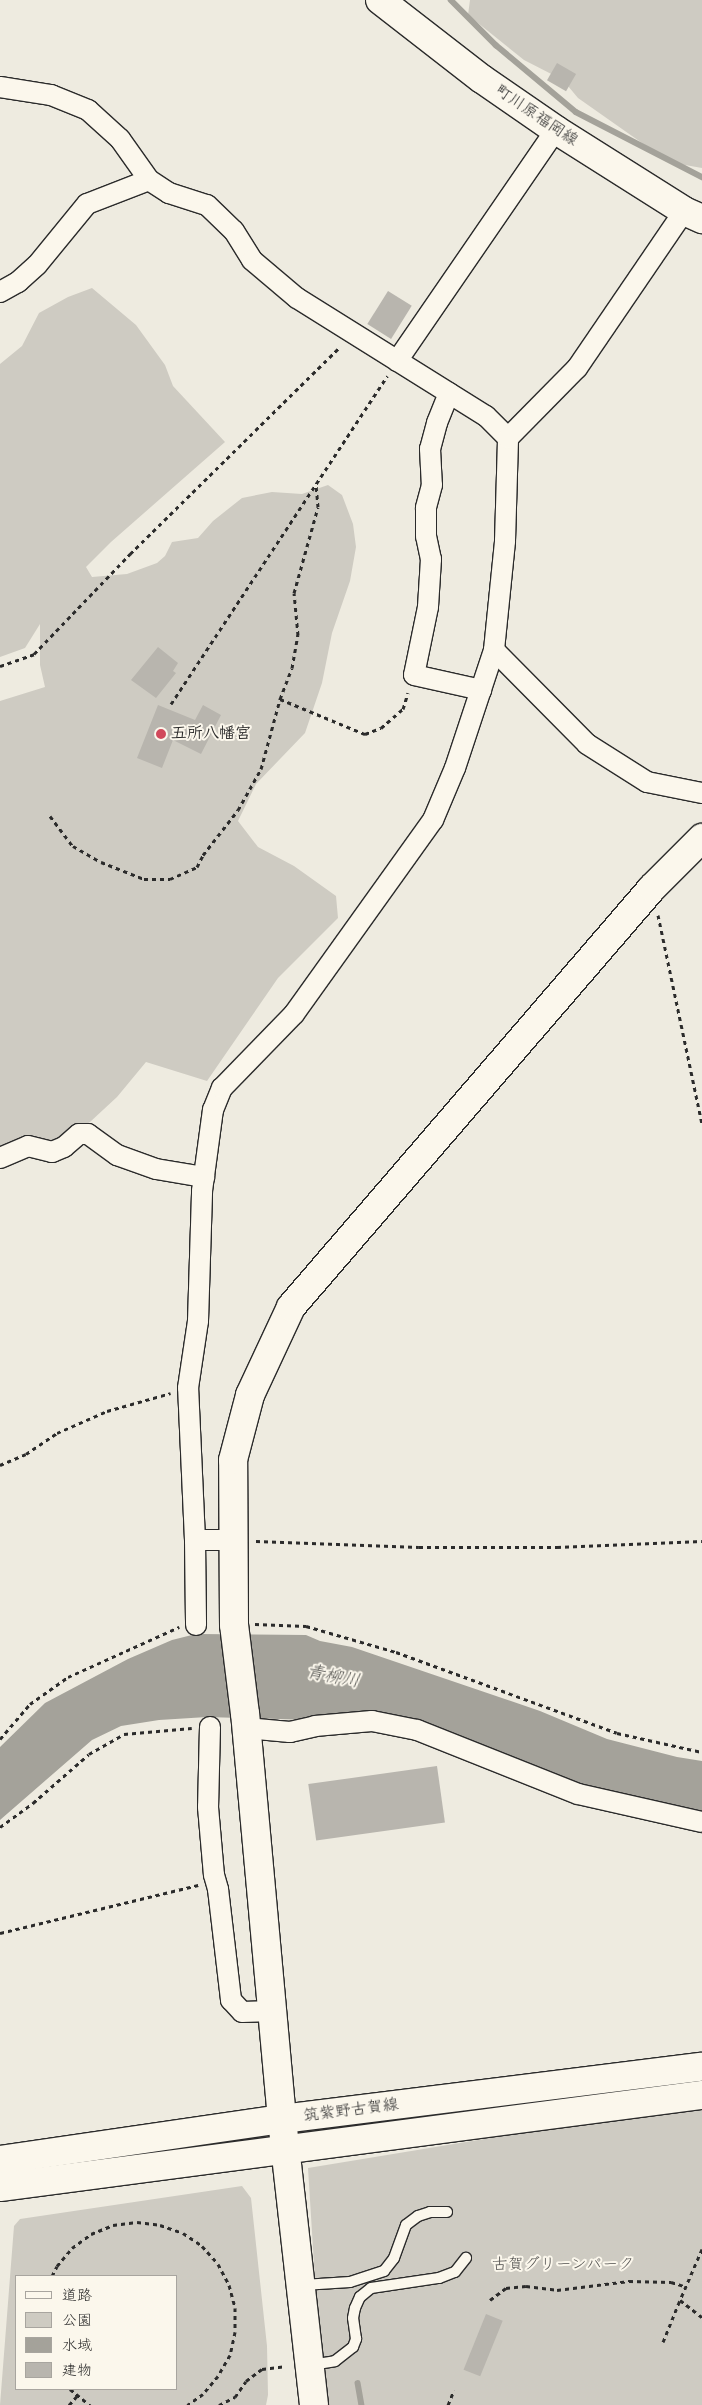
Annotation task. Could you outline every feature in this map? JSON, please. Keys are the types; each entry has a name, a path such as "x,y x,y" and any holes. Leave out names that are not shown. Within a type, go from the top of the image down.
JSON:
{"main road":[{"name":"町川原福岡線","path":"380,0 482,79 556,130 693,215"},
{"path":"314,2405 298,2366 299,2286 235,1632 232,1540 233,1460 250,1395 291,1306 652,888 702,838"},
{"name":"筑紫野古賀線","path":"0,2160 282,2119 702,2066"},
{"name":"筑紫野古賀線","path":"0,2186 702,2095"}],"street":[{"path":"0,87 51,95 88,110 120,139 149,180 169,193 207,206 234,231 252,260 297,298 486,416 508,438"},
{"path":"397,361 556,130"},
{"path":"0,292 18,282 37,265 87,204 149,180"},
{"path":"196,1625 188,1388 198,1321 204,1176 213,1110 222,1088 294,1014 434,820 455,768 494,650 505,541 508,438 577,368 693,215"},
{"path":"449,394 437,423 430,449 432,485 426,508 426,536 431,559 428,607 414,676 481,690"},
{"path":"494,650 587,744 647,782 702,793"},
{"path":"0,1158 28,1146 52,1152 64,1147 79,1134 88,1134 117,1154 148,1166 204,1176"},
{"path":"194,1540 232,1540"},
{"path":"245,1721 290,1732 315,1726 372,1721 408,1728 578,1794 702,1822"},
{"path":"210,1728 208,1807 215,1880 231,2000 242,2012 273,2012"}],"lane":[{"path":"299,2286 350,2282 384,2271 394,2258 406,2225 418,2216 430,2212 447,2212"},
{"path":"298,2366 335,2361 353,2347 356,2339 353,2318 355,2308 360,2297 371,2288 413,2280 439,2278 455,2272 466,2258"}],"path":[{"path":"0,666 34,654 130,554 353,333"},
{"path":"171,704 397,361"},
{"path":"50,816 73,846 101,862 144,879 170,879 197,867 203,855 238,810 261,769 280,698 292,668 298,635 294,593 318,507 316,485"},
{"path":"280,698 365,734 380,728 404,709 414,676"},
{"path":"652,888 702,1124"},
{"path":"0,1465 26,1454 57,1433 107,1411 188,1388"},
{"path":"232,1540 419,1547 557,1547 702,1541"},
{"path":"235,1632 280,1624 306,1626 396,1652 617,1733 702,1752"},
{"path":"0,1738 30,1704 68,1677 183,1626 196,1625"},
{"path":"0,1827 33,1803 89,1754 124,1734 210,1728"},
{"path":"0,1933 215,1880"},
{"path":"52,2275 57,2266 72,2248 91,2234 113,2226 137,2222 160,2225 183,2233 202,2246 218,2264 229,2285 235,2308 235,2332 230,2355 218,2376 202,2394 187,2405"},
{"path":"663,2342 684,2286 702,2249"},
{"path":"490,2300 506,2288 526,2286 556,2290 629,2281 671,2282 684,2286"},
{"path":"680,2300 702,2317"},
{"path":"219,2405 235,2397 246,2382 262,2369 298,2366"},
{"path":"71,2390 76,2396 90,2405"},
{"path":"448,2405 454,2390"},
{"path":"69,2405 76,2396"}],"green space":[{"path":"470,0 702,0 702,168 674,163 578,98 563,80 524,60 468,15"},
{"path":"92,288 136,325 165,365 173,386 225,442 111,542 86,567 92,577 127,574 157,563 165,556 172,542 198,538 213,521 242,498 272,492 302,494 328,485 342,495 353,524 356,547 350,581 332,633 322,683 305,733 256,784 238,821 258,847 294,866 336,896 338,918 278,978 207,1081 146,1062 117,1097 90,1122 55,1142 0,1157 0,701 45,687 40,665 40,624 25,648 0,657 0,364 22,346 39,313 68,297"},
{"name":"古賀グリーンパーク","path":"702,2103 702,2405 329,2405 316,2296 308,2168"},
{"path":"242,2186 251,2198 267,2346 268,2395 266,2405 0,2405 14,2226 20,2219"}],"water":[{"name":"青柳川","path":"196,1634 306,1635 320,1641 352,1647 540,1711 607,1739 677,1757 702,1761 702,1813 622,1797 572,1782 477,1747 311,1720 207,1717 159,1720 121,1726 92,1740 0,1820 0,1747 45,1703 128,1659 172,1640"}],"building":[{"path":"557,63 576,74 566,91 547,80"},
{"path":"388,291 412,306 391,339 367,324"},
{"path":"158,647 178,663 173,671 176,673 156,698 131,680"},
{"path":"158,705 195,720 203,705 221,715 201,754 173,740 162,768 137,758"},
{"path":"437,1766 445,1822 316,1841 308,1784"},
{"path":"486,2314 503,2321 480,2376 464,2370"}],"waterway":[{"path":"451,0 496,45 576,112 702,177"},
{"path":"358,2383 362,2405"}],"place":[{"name":"五所八幡宮","path":"161,734"}]}
